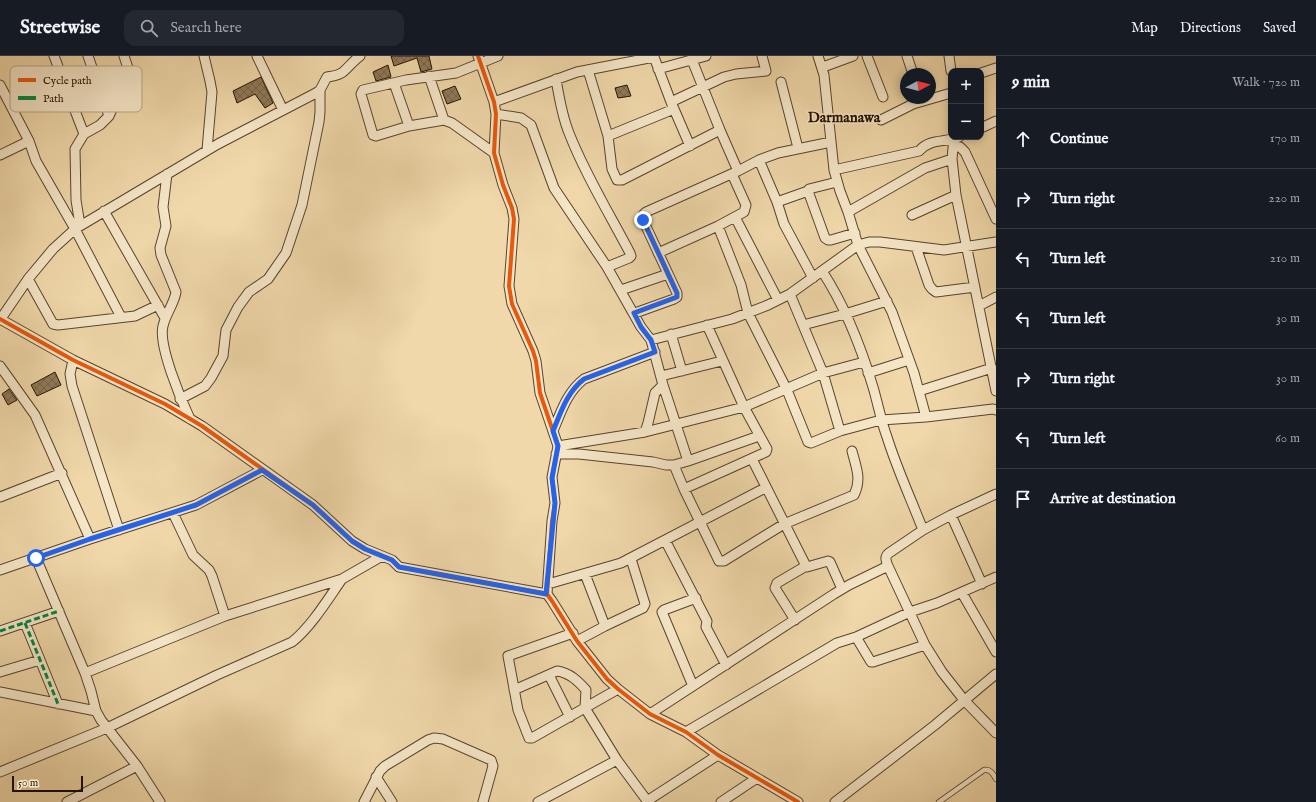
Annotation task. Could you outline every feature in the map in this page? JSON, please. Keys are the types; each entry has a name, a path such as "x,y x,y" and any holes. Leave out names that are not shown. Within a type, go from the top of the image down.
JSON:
{"street":[{"path":"54,56 58,66"},
{"path":"88,56 92,66"},
{"path":"124,56 127,66"},
{"path":"204,56 212,92 207,150"},
{"path":"257,56 283,110"},
{"path":"180,399 205,386 211,378 223,356 226,330 238,307 249,292 268,279 286,253 297,224 305,190 319,122 320,90 326,79 343,72 353,60 360,56"},
{"path":"494,153 452,123 444,120 409,126 376,136 373,135 361,94 362,91 406,80 456,73 479,59 498,56"},
{"path":"658,69 681,59 692,60 706,56"},
{"path":"608,136 673,105 703,86 724,77 736,74 766,72 762,56"},
{"path":"818,56 823,67 834,170 837,182 858,245 887,301 909,360 926,417"},
{"path":"823,67 853,56"},
{"path":"867,56 883,97"},
{"path":"906,56 911,68"},
{"path":"949,56 951,68"},
{"path":"494,102 556,79 588,70 654,57 690,146"},
{"path":"479,59 494,102 496,114 494,153 503,185 512,208 514,219 509,286 510,295 512,304 533,351 536,361 540,393 553,431 557,450 552,478 555,503 552,521 546,594 575,637 607,679 618,689 650,714 686,732 718,755 798,802"},
{"path":"658,253 735,217 744,212 746,205 720,130 692,60"},
{"path":"984,72 996,68"},
{"path":"588,70 608,136 612,169 617,180 620,181 720,130"},
{"path":"429,76 444,120"},
{"path":"556,79 561,108 568,132 631,256 608,266"},
{"path":"781,82 798,148"},
{"path":"394,83 409,126"},
{"path":"0,85 10,104"},
{"path":"320,90 207,150 78,227 53,249 28,279 0,319 73,360 165,404 202,426 313,505 352,541 365,549 392,560 399,567 546,594"},
{"path":"881,120 913,104 948,94"},
{"path":"14,112 29,141 36,161 78,227 122,317"},
{"path":"76,112 84,134"},
{"path":"108,112 109,116"},
{"path":"78,227 75,148 84,134 100,125 109,116 111,112"},
{"path":"496,114 521,118 531,125 554,188 608,266 641,327 651,340 675,424 688,461"},
{"path":"984,127 996,121"},
{"path":"834,170 919,151 923,146 937,140 948,140"},
{"path":"955,140 952,159 956,195 979,306 993,363 996,391"},
{"path":"955,140 965,152 996,219"},
{"path":"0,154 29,141"},
{"path":"634,313 677,297 677,293 643,220 643,215 646,212 736,173 759,160 798,148 831,142"},
{"path":"848,212 920,170 952,159"},
{"path":"759,160 777,202 784,224 812,278"},
{"path":"167,174 163,207 166,226 160,248 161,255 176,292 175,298 165,318 162,333 165,350 180,399 190,419"},
{"path":"777,202 808,191 809,189 837,182"},
{"path":"808,191 825,238 831,240 854,233"},
{"path":"912,215 956,195"},
{"path":"104,211 165,318"},
{"path":"735,217 778,300"},
{"path":"718,226 740,285 748,313 787,390 808,442 811,443 840,432 881,420 926,417 993,409 996,410"},
{"path":"651,340 732,319 778,300 790,294 858,245 869,242 880,242 944,250 996,242"},
{"path":"916,247 932,290 936,292 975,287"},
{"path":"822,271 833,288 864,362 887,438 923,530"},
{"path":"621,290 668,274"},
{"path":"28,279 53,324 62,325 135,316 158,305"},
{"path":"790,294 823,373 840,432"},
{"path":"979,306 996,297"},
{"path":"803,325 887,301"},
{"path":"684,489 767,451 722,361 707,325"},
{"path":"671,334 682,371"},
{"path":"553,431 568,396 576,385 584,379 655,352"},
{"path":"73,360 70,374 72,386 119,530"},
{"path":"868,373 909,360"},
{"path":"645,432 655,393 662,380 682,371 722,361"},
{"path":"557,450 645,432 744,407 787,390 823,373 864,362"},
{"path":"919,391 993,363"},
{"path":"0,366 35,415 90,539"},
{"path":"557,450 674,465 759,436"},
{"path":"674,465 719,561 724,561 784,524 854,495 857,490 859,478 852,452"},
{"path":"752,459 765,488 806,566"},
{"path":"0,570 208,500 262,470"},
{"path":"0,497 62,473"},
{"path":"548,584 631,559 765,488"},
{"path":"996,494 923,530 886,555 888,566 925,645 942,672 964,700 996,733"},
{"path":"173,513 193,555 209,570 225,616"},
{"path":"951,515 982,584"},
{"path":"665,540 696,598 707,621 706,628 726,665"},
{"path":"85,673 225,616 342,579 382,556"},
{"path":"36,558 85,673 96,711 106,728 137,766 160,802"},
{"path":"618,689 532,738 529,738 519,715 508,656 575,637 605,626 643,608 645,604 631,559"},
{"path":"795,620 775,588 776,585 806,566 807,567 825,561 830,562 842,589"},
{"path":"650,714 842,589 888,566"},
{"path":"585,574 605,626"},
{"path":"686,732 837,643 856,637 910,612 962,593 996,577"},
{"path":"0,772 106,728 217,675 292,642 299,637 319,612 342,579"},
{"path":"962,593 996,652"},
{"path":"693,686 662,612 696,598"},
{"path":"0,631 59,612"},
{"path":"25,623 58,704"},
{"path":"856,637 871,662 925,645"},
{"path":"0,672 40,660"},
{"path":"514,690 557,671 564,672 576,680 586,690 585,708 617,760 647,802 718,755"},
{"path":"835,802 935,725 996,674"},
{"path":"550,675 570,717"},
{"path":"0,692 96,711"},
{"path":"364,802 376,777 385,766 428,740 434,738 443,739 491,760 492,767 483,802"},
{"path":"538,802 617,760"},
{"path":"68,802 137,766"},
{"path":"376,777 392,802"},
{"path":"721,802 757,778"}],"lane":[{"path":"939,802 984,770 988,769 991,771 996,779"}],"building":[{"path":"391,56 429,56 432,69 421,72 417,58 394,66"},
{"path":"388,65 391,77 376,81 373,72"},
{"path":"261,77 273,103 265,108 255,94 237,103 233,91"},
{"path":"627,85 631,96 618,98 615,88"},
{"path":"455,86 461,99 447,104 442,91"},
{"path":"55,372 61,385 37,396 31,385"},
{"path":"9,389 17,400 8,405 2,394"}],"marked path":[{"path":"0,631 59,611"},
{"path":"25,623 58,704"}],"cycle path":[{"path":"478,56 494,102 496,114 494,153 503,185 512,208 514,219 509,286 512,304 533,351 536,361 540,393 558,446 552,477 555,503 552,521 547,594"},
{"path":"0,319 73,360 165,404 202,426 313,505 352,541 365,549 392,560 399,567 547,594 577,641 607,679 618,689 650,714 686,732 718,755 798,802"}],"district":[{"name":"Darmanawa","path":"844,117"}],"route":[{"path":"36,558 196,505 208,500 262,470 313,505 352,541 365,549 392,560 399,567 546,594 552,521 555,503 552,478 558,446 553,431 568,396 576,385 584,379 655,352 651,340 641,327 634,313 677,297 677,293 643,220"}]}
